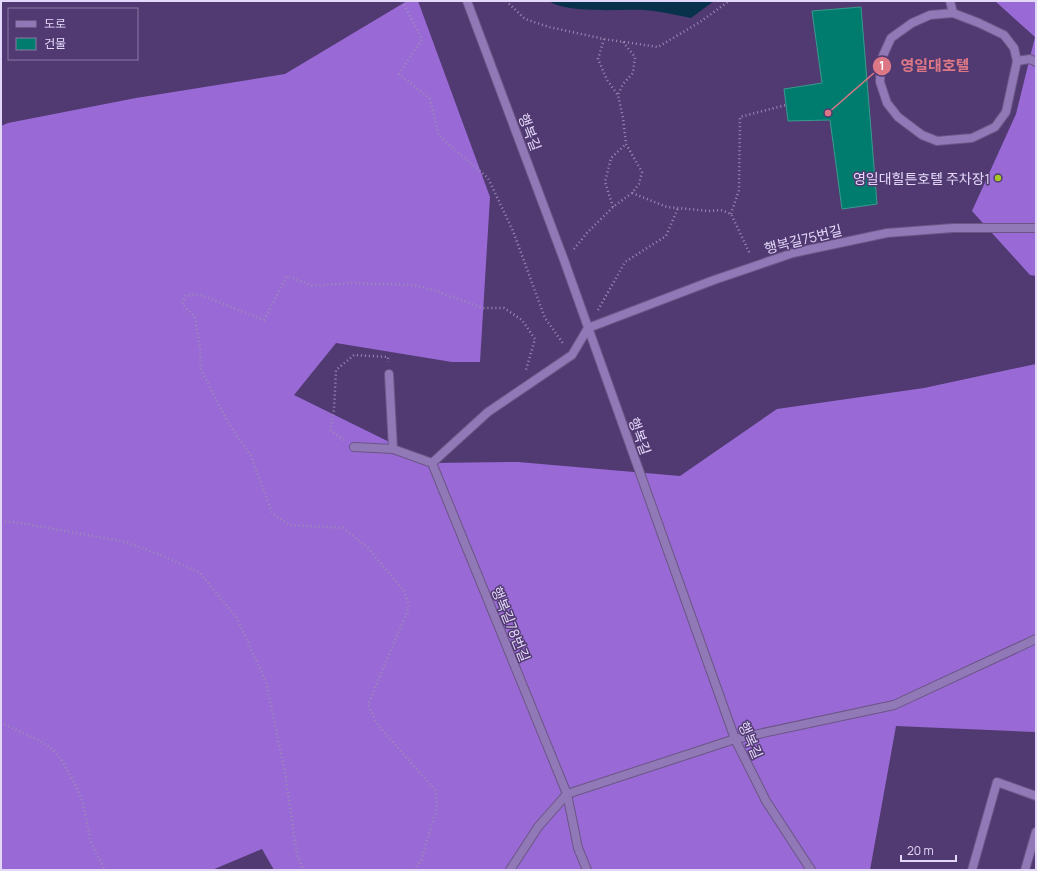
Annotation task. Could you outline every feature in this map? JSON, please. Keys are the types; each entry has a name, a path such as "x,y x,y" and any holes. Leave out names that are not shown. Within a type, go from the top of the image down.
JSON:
{"street":[{"name":"행복길","path":"467,1 564,260 735,739 766,801 811,870"},
{"path":"950,1 953,13"},
{"path":"953,13 1004,35 1014,48 1017,62 1006,112 995,127 972,138 937,141 922,135 898,117 887,103 880,82 881,60 891,38 912,24 930,15 953,13"},
{"path":"1017,62 1030,59 1036,62"},
{"name":"행복길75번길","path":"588,328 755,265 793,253 887,233 953,228 1036,228"},
{"path":"354,447 393,449 432,463 488,412 572,355 588,328"},
{"path":"389,374 393,449"},
{"name":"행복길78번길","path":"432,463 567,794 578,848 587,870"},
{"path":"510,870 538,827 567,794 735,739 894,705 1036,639"},
{"path":"972,870 997,782 1036,796"},
{"path":"1025,870 1036,832"}],"path":[{"path":"402,1 422,39 399,74 430,99 439,136 488,178 513,231 545,318 572,355"},
{"path":"506,1 525,19 549,27 604,39 658,47 700,22 729,1"},
{"path":"564,260 587,233 613,207 632,193 639,184 642,172 626,144 623,118 618,95 607,80 598,59 604,39"},
{"path":"618,95 623,84 633,73 634,57 623,42"},
{"path":"731,214 739,190 740,116 786,105"},
{"path":"613,207 604,182 611,158 626,144"},
{"path":"632,193 667,207 709,211 721,210 731,214 755,265"},
{"path":"588,328 625,262 666,236 678,208"},
{"path":"414,870 421,860 437,806 435,790 378,725 368,705 409,607 404,591 368,548 343,528 290,525 272,513 251,456 228,422 201,370 200,348 195,317 182,304 186,295 201,295 264,320 287,276 313,286 348,283 414,285 433,290 483,308 504,308 522,320 535,339 521,390"},
{"path":"354,447 330,430 334,410 336,370 354,356 388,357 389,374"},
{"path":"1,521 20,522 126,542 163,556 200,573 237,618 266,682 285,772 297,855 304,870"},
{"path":"1,723 50,747 61,759 76,786 83,803 91,843 105,870"}],"shaded area":[{"path":"407,1 418,1 490,197 480,362 452,362 336,343 294,395 432,463 518,462 680,476 777,409 924,388 1036,364 1036,732 896,726 870,870 274,870 262,849 212,870 1,870 1,126 8,123 136,98 285,74"},
{"path":"995,1 1036,1 1036,276 1030,275 972,211 1016,114 1035,37"}],"water":[{"path":"549,1 714,1 691,18 644,10 595,10 568,8"}],"building":[{"path":"861,7 877,204 842,209 830,120 788,121 784,89 822,83 812,11"}],"place":[{"name":"영일대호텔","path":"828,113"},
{"name":"영일대힐튼호텔 주차장1","path":"998,178"}]}
